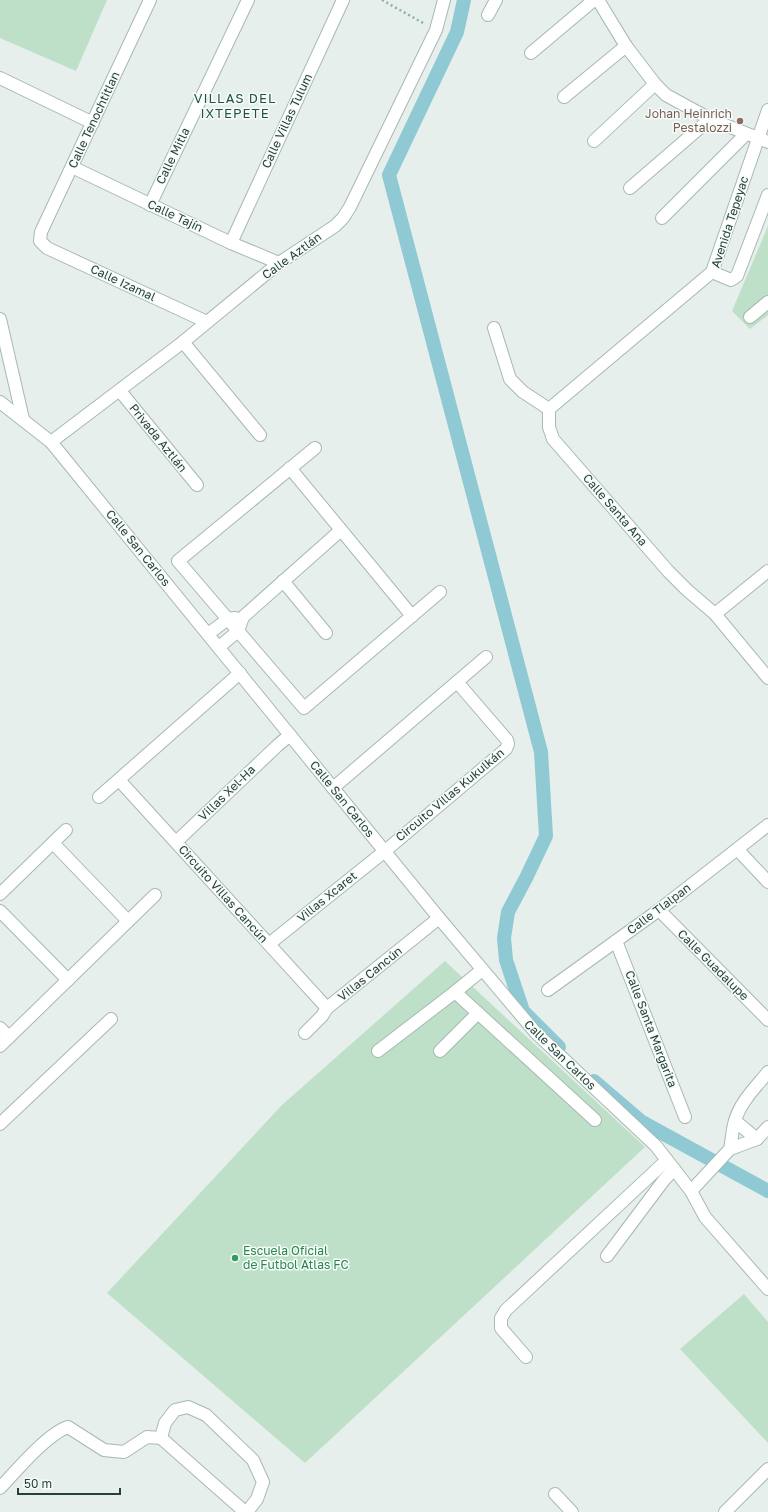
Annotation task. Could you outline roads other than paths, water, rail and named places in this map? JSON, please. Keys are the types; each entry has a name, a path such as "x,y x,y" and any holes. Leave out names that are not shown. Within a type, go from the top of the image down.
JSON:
{"street":[{"name":"Calle Tenochtitlan","path":"40,241 41,232 150,0"},
{"name":"Calle Mitla","path":"150,205 248,0"},
{"name":"Calle Villas Tulum","path":"231,243 343,0"},
{"name":"Calle Aztlán","path":"51,442 183,342 279,263 335,226 350,207 436,30 444,0"},
{"path":"488,15 496,0"},
{"path":"531,53 594,0"},
{"path":"598,0 626,46 655,84 666,95 710,119 757,138 662,218"},
{"path":"564,97 626,46"},
{"path":"0,78 93,123"},
{"path":"594,141 655,84"},
{"name":"Avenida Tepeyac","path":"768,110 757,138 712,272 731,280 737,276 768,195"},
{"path":"630,188 710,119"},
{"name":"Calle Tajín","path":"72,167 231,243 279,263"},
{"name":"Calle Izamal","path":"40,241 47,248 207,322"},
{"path":"494,328 510,379 523,392 549,409 712,272"},
{"path":"750,317 768,302"},
{"path":"0,319 23,419"},
{"path":"183,342 260,435"},
{"name":"Privada Aztlán","path":"120,391 197,485"},
{"name":"Calle San Carlos","path":"0,402 51,442 482,970 536,1033 656,1146 691,1191 705,1217 768,1289"},
{"name":"Calle Santa Ana","path":"549,409 549,427 553,439 668,571 715,614 768,678"},
{"path":"315,448 178,561 304,708 440,592"},
{"path":"290,468 412,616"},
{"path":"219,648 238,631 242,617 341,530"},
{"path":"715,614 768,571"},
{"path":"283,581 326,633"},
{"path":"208,634 228,618 242,617"},
{"path":"333,788 486,657"},
{"path":"99,798 240,673"},
{"name":"Circuito Villas Kukulkán","path":"385,851 508,747 507,740 457,682"},
{"name":"Villas Xel-Ha","path":"176,842 290,735"},
{"name":"Circuito Villas Cancún","path":"119,780 327,1008"},
{"name":"Calle Tlalpan","path":"548,990 659,910 768,825"},
{"path":"0,894 66,830"},
{"path":"53,843 128,921"},
{"path":"737,849 768,882"},
{"name":"Villas Xcaret","path":"269,944 385,851"},
{"path":"0,1046 155,895"},
{"name":"Calle Guadalupe","path":"659,910 768,1020"},
{"path":"0,911 68,980"},
{"name":"Villas Cancún","path":"305,1033 322,1016 327,1008 439,918"},
{"name":"Calle Santa Margarita","path":"616,941 685,1117"},
{"path":"378,1051 482,970"},
{"path":"455,992 595,1120"},
{"path":"440,1051 478,1014"},
{"path":"0,1124 111,1019"},
{"path":"0,1028 9,1037"},
{"path":"730,1149 735,1121 745,1099 768,1072"},
{"path":"735,1121 757,1139"},
{"path":"691,1191 730,1149 757,1139 768,1126"},
{"path":"607,1256 664,1180 670,1165"},
{"path":"526,1357 501,1328 501,1318 506,1310 670,1165"},
{"path":"0,1488 35,1451 61,1430 68,1427 104,1450 124,1452 147,1437 161,1438 246,1512 257,1499 263,1482 252,1460 206,1416 188,1407 175,1410 165,1423 161,1438"},
{"path":"724,1512 768,1469"},
{"path":"555,1494 572,1512"}],"waterway":[{"path":"464,0 457,32 389,175 541,752 546,836 508,912 504,938 506,960 523,1011 559,1047"},
{"path":"594,1081 642,1122 768,1191"}],"place":[{"name":"Johan Heinrich Pestalozzi","path":"740,121"},
{"name":"Escuela Oficial de Futbol Atlas FC","path":"235,1258"}],"district":[{"name":"VILLAS DEL IXTEPETE","path":"235,106"}]}
